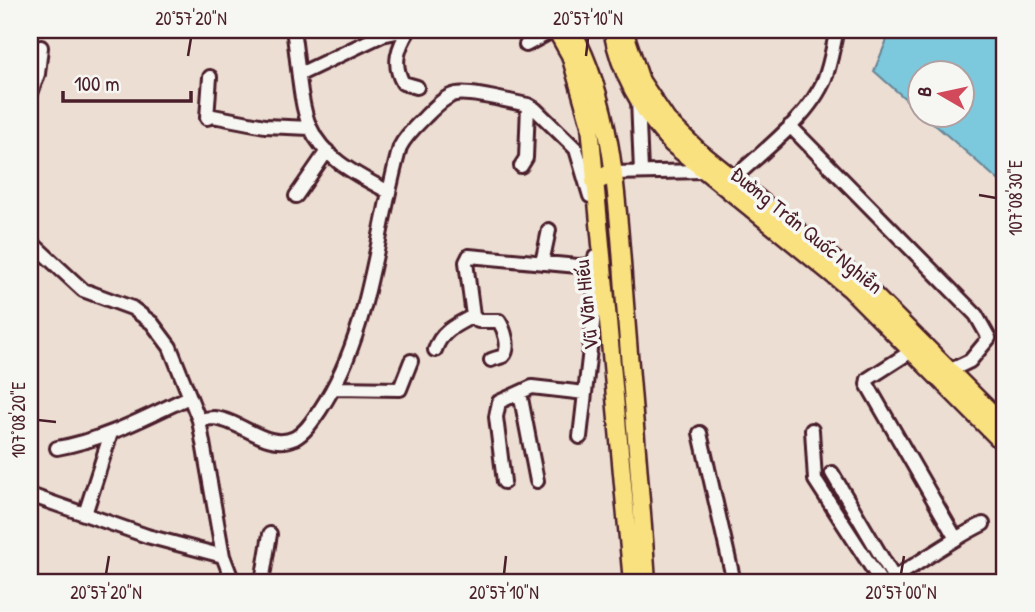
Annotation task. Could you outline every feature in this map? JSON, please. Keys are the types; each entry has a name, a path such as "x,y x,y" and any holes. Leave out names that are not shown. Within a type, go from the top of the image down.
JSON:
{"highway":[{"path":"595,181 613,173"}],"main road":[{"name":"Vũ Văn Hiếu","path":"555,30 570,55 590,125 596,231 617,393 632,582"},
{"name":"Vũ Văn Hiếu","path":"572,30 587,60 600,100 613,173 647,582"},
{"name":"Đường Trần Quốc Nghiễn","path":"612,30 620,61 638,100 657,128 703,171 919,347 1005,426"},
{"name":"Đường Trần Quốc Nghiễn","path":"624,30 641,81 667,120 699,151 842,265 919,347"},
{"name":"Đường Trần Quốc Nghiễn","path":"950,376 1005,444"}],"street":[{"path":"300,74 382,35 407,30"},
{"path":"407,30 397,55 398,69 403,83 417,87"},
{"path":"526,45 555,30"},
{"path":"733,178 790,126 817,94 826,75 837,30"},
{"path":"297,32 302,99 310,128 327,151 344,166 389,192"},
{"path":"30,96 38,74 41,47"},
{"path":"211,77 207,118 213,116 287,128 310,128"},
{"path":"199,420 213,418 237,424 265,439 295,438 307,428 335,388 363,315 389,192 405,138 433,109 449,97 462,94 528,105 576,149 587,183 596,231 594,314 580,437"},
{"path":"638,100 641,171"},
{"path":"521,166 526,158 528,105"},
{"path":"790,126 976,315 989,338 970,361 950,376"},
{"path":"296,196 327,151"},
{"path":"613,173 703,171"},
{"path":"542,263 549,230"},
{"path":"30,241 83,290 131,308 152,323 170,347 199,420 223,556 233,582"},
{"path":"491,360 502,357 505,352 505,336 499,321 478,321 473,316 466,262 470,256 578,266 595,265"},
{"path":"435,350 440,338 448,330 473,316"},
{"path":"919,347 867,381 955,537"},
{"path":"335,388 400,389 411,361"},
{"path":"505,482 496,409 499,402 532,387 585,393"},
{"path":"520,393 537,481"},
{"path":"57,448 111,433 189,397"},
{"path":"812,430 815,480 881,582"},
{"path":"85,514 111,433"},
{"path":"700,433 734,582"},
{"path":"832,474 898,579 955,537 984,524"},
{"path":"30,495 147,536 223,556"},
{"path":"262,582 270,534"}],"water":[{"path":"891,30 1005,30 1005,186 941,130 976,130 976,60 906,60 906,99 874,71"}]}
